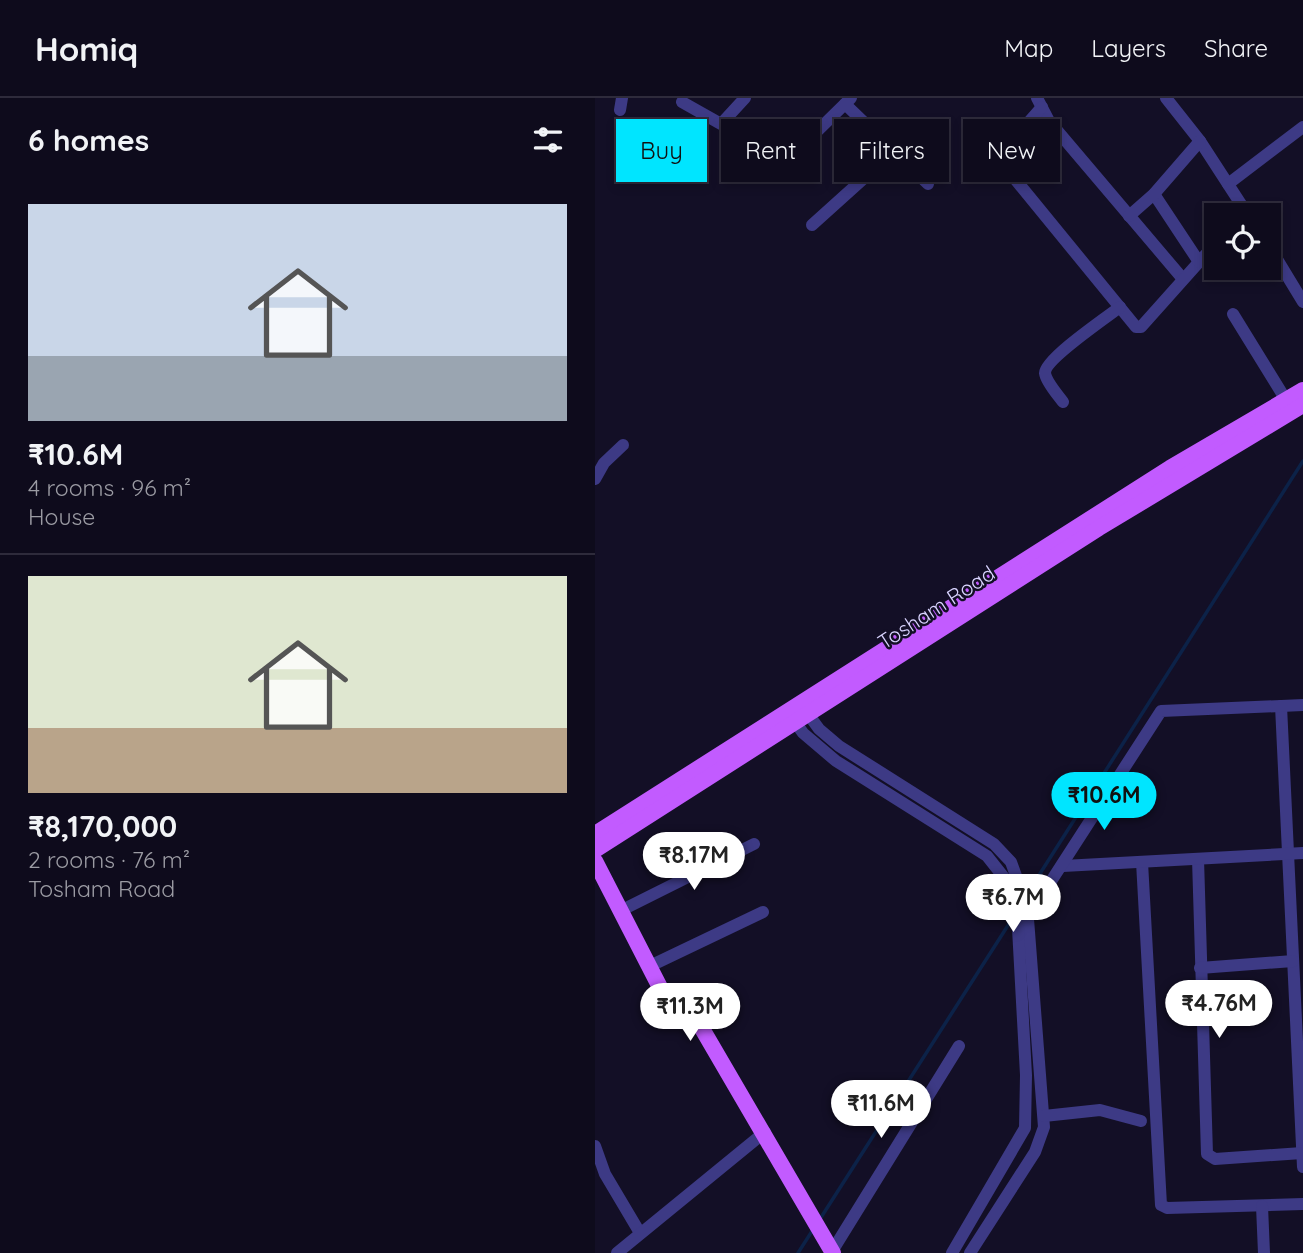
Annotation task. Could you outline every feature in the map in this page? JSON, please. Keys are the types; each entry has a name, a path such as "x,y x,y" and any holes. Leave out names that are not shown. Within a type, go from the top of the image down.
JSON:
{"main road":[{"name":"Tosham Road","path":"595,850 1159,475 1303,390"},
{"name":"Tosham Road","path":"595,834 799,714 1303,405"},
{"path":"595,861 667,1001 690,1008 765,1132 832,1252"}],"street":[{"path":"680,99 721,124 745,98"},
{"path":"1166,98 1200,141 1239,203"},
{"path":"820,128 848,101 864,119"},
{"path":"1027,119 1039,103 1049,121 1184,279"},
{"path":"1228,184 1303,127"},
{"path":"1129,216 1154,194 1200,141"},
{"path":"811,225 859,182"},
{"path":"1018,182 1136,327 1141,327 1204,256"},
{"path":"1154,194 1199,262"},
{"path":"1281,264 1303,302"},
{"path":"1291,279 1303,272"},
{"path":"1063,402 1046,376 1046,369 1074,340 1120,307"},
{"path":"1233,314 1286,400"},
{"path":"595,479 604,463 623,445"},
{"path":"1019,932 1161,711 1303,705"},
{"path":"1281,706 1293,961 1299,1006 1303,1167"},
{"path":"799,714 838,746 994,844 1011,862 1028,917 1044,1127 1035,1152 970,1253"},
{"path":"799,714 819,748 836,761 987,856 1006,880 1017,910 1026,1075 1025,1128 952,1253"},
{"path":"620,911 754,844"},
{"path":"1063,866 1303,853"},
{"path":"1198,859 1207,1154 1215,1159 1302,1153"},
{"path":"1142,862 1161,1205 1167,1208 1303,1205"},
{"path":"650,966 763,912"},
{"path":"1201,968 1293,961"},
{"path":"832,1252 959,1046"},
{"path":"1044,1116 1100,1110 1141,1121"},
{"path":"617,1253 631,1248 641,1233 765,1132"},
{"path":"595,1146 605,1174 641,1233"},
{"path":"1262,1206 1264,1253"}],"waterway":[{"path":"1034,883 1303,461"},
{"path":"820,1219 1014,916"},
{"path":"798,1253 814,1228"}]}
